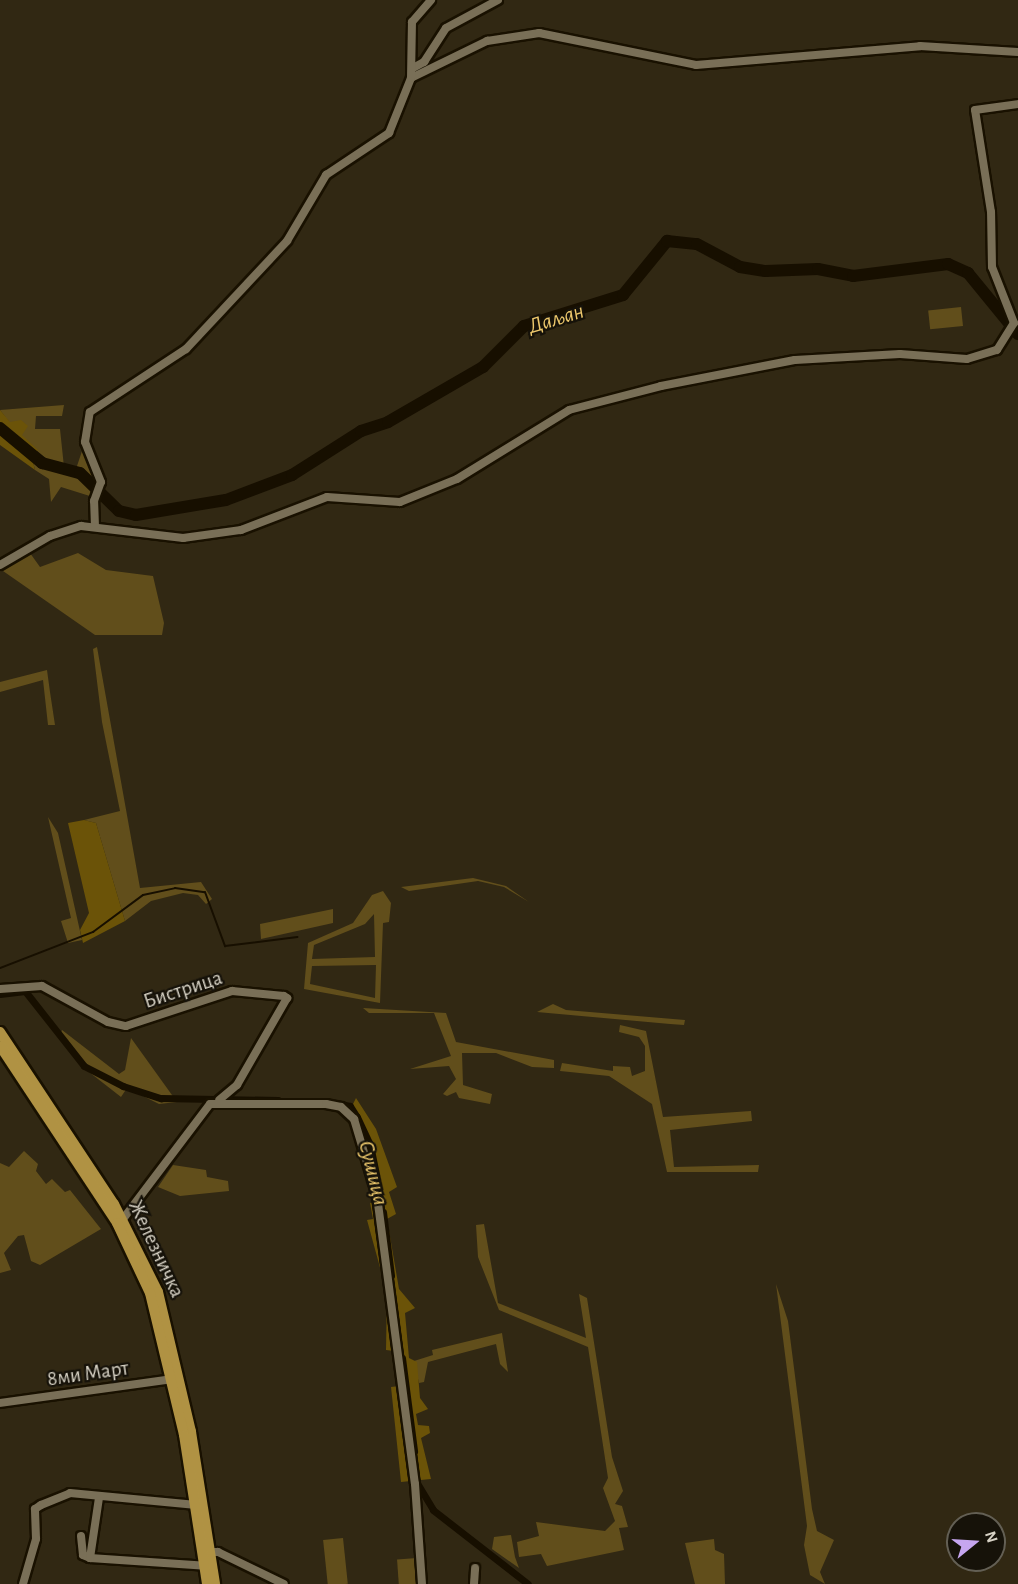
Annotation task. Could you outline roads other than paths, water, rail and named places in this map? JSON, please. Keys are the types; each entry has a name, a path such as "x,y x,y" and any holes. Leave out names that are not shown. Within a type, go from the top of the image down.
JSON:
{"main road":[{"name":"Железничка","path":"0,1032 120,1221 158,1292 177,1379 209,1566 215,1584"},
{"name":"Железничка","path":"0,1046 120,1221"},
{"name":"Железничка","path":"177,1379 196,1505 207,1552"},
{"name":"Железничка","path":"207,1584 209,1566"}],"street":[{"path":"95,527 95,496 100,487 85,442 87,420 96,404 197,339 288,241 326,175 389,133 412,73 412,22 431,0"},
{"path":"412,73 424,62 446,28 498,0"},
{"path":"412,73 487,41 539,33 696,65 920,46 1018,52"},
{"path":"0,565 65,529 95,527 183,538 241,530 327,497 400,502 458,479 553,417 606,399 795,360 900,354 967,359 997,350 1009,338 1013,328 992,267 991,212 975,110 1018,104"},
{"name":"Бистрица","path":"0,989 42,986 108,1022 126,1026 224,993 284,996 237,1085 222,1097"},
{"path":"120,1221 169,1162 195,1118 222,1097 341,1107 360,1130 385,1256 415,1484 422,1584"},
{"name":"8ми Март","path":"0,1403 177,1379"},
{"path":"23,1584 36,1539 35,1509 70,1493 99,1498 196,1505"},
{"path":"90,1558 99,1498"},
{"path":"81,1536 83,1554 90,1558 209,1566"},
{"path":"207,1552 284,1584"},
{"path":"474,1584 475,1568"}],"waterway":[{"name":"Даљан","path":"0,428 42,463 80,473 119,511 136,515 226,500 292,475 361,431 388,422 483,367 524,326 623,295 667,241 697,244 740,267 766,271 818,269 853,276 948,264 968,273 1018,334"},
{"path":"0,968 93,932 143,895 175,888 205,892 225,946 297,937"},
{"name":"Сушица","path":"0,994 25,991 84,1066 123,1086 161,1098 278,1100"},
{"name":"Сушица","path":"336,1103 350,1106 357,1117 370,1145 379,1189"},
{"name":"Сушица","path":"383,1212 391,1275"},
{"name":"Сушица","path":"402,1358 414,1451"},
{"name":"Сушица","path":"417,1483 433,1510 528,1584"}]}
